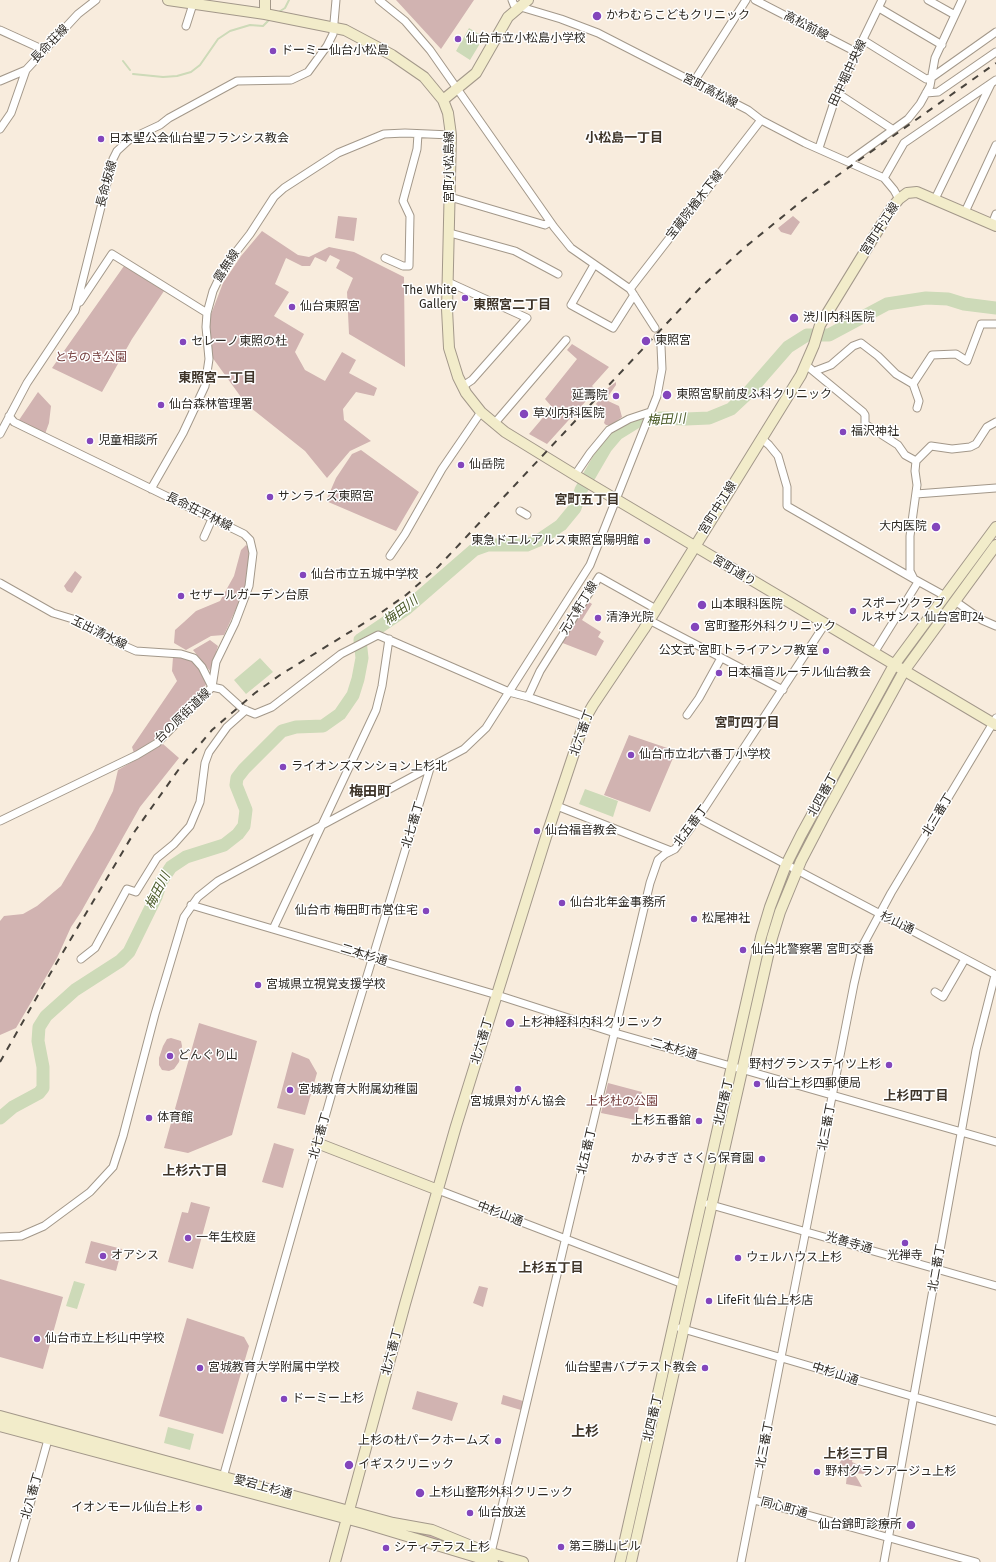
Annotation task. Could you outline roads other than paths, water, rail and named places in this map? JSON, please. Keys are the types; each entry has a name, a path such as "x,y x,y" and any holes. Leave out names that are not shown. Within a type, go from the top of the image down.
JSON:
{"street":[{"name":"長命荘線","path":"0,81 26,70 84,9 96,0"},
{"name":"宮町小松島線","path":"168,0 265,14 334,27 357,35 403,61 424,77 443,100 448,113 451,135 447,339 453,365 463,386 481,412 494,424 576,476"},
{"path":"265,0 265,14"},
{"name":"長命坂線","path":"0,434 27,383 75,311 113,159 122,145 237,81 291,80 308,72 327,46 334,27 336,0"},
{"path":"379,0 405,21 430,50 550,222 571,248 632,292 655,328"},
{"path":"443,100 476,73 516,4 528,0"},
{"path":"693,83 746,0"},
{"name":"高松前線","path":"755,0 856,52"},
{"name":"田中堀中央線","path":"820,148 837,93 882,0"},
{"path":"928,0 955,15"},
{"path":"848,162 908,119 930,86 935,58 962,0"},
{"path":"186,26 192,4"},
{"name":"宮町高松線","path":"516,4 598,33 748,110 760,120 805,143 820,148 884,178 899,199"},
{"path":"879,8 942,45"},
{"path":"0,30 44,50"},
{"path":"863,40 926,79 931,78 996,32"},
{"path":"926,93 938,92 996,52"},
{"path":"1,126 13,108 26,70"},
{"path":"884,178 904,143 994,81"},
{"path":"935,199 994,81"},
{"path":"837,93 892,129"},
{"name":"宝蔵院楢木下線","path":"594,265 571,306 613,329 632,292 760,120"},
{"name":"露無線","path":"151,489 183,433 204,386 209,360 206,327 207,313 212,291 221,273 250,234 274,197 338,153 384,134 405,133 451,135"},
{"path":"385,258 403,266 409,266 410,216 403,201 417,149 418,134"},
{"path":"965,212 996,145"},
{"name":"宮町中江線","path":"694,547 806,365 819,329 891,209 899,199 907,193 917,192 965,212 995,221"},
{"path":"450,197 545,225 550,222"},
{"path":"450,232 515,251 558,274"},
{"path":"75,311 112,254 207,313"},
{"path":"448,282 527,318 472,380 463,386"},
{"path":"913,384 932,355 956,354 968,361 980,324 996,324"},
{"path":"0,1237 21,1236 44,1226 90,1192 112,1167 123,1136 155,1014 184,917 191,905 208,888 218,881 321,824 464,749 486,728 590,565 656,396 662,369 661,346 658,337"},
{"path":"494,424 566,340"},
{"path":"815,371 831,365 853,346 860,343 878,356 896,374 913,384 919,401 917,408"},
{"path":"806,365 863,412 865,415 865,424 898,445 905,455 916,461"},
{"path":"390,556 405,534 442,469 481,412"},
{"path":"576,476 590,453 610,430 629,419 650,413"},
{"name":"長命荘平林線","path":"9,416 14,422 244,534 250,540 253,552 249,586 235,623 216,662 212,687"},
{"path":"916,580 910,571 910,536 917,485 915,471 916,461 931,446 952,448 970,447 976,444 987,427 996,422"},
{"path":"761,438 778,456 787,487 787,506 945,596"},
{"name":"宮町通り","path":"576,476 904,671 995,722"},
{"path":"916,494 996,488"},
{"path":"520,510 527,515"},
{"path":"204,537 212,519"},
{"name":"北四番丁","path":"620,1562 678,1328 707,1203 732,1065 761,937 786,865 894,665 996,527"},
{"name":"北四番丁","path":"631,1562 678,1328 683,1284 707,1203 743,1068 772,938 780,912 797,871 825,815 904,671 996,545"},
{"name":"北六番丁","path":"335,1562 349,1515 405,1304 438,1190 496,995 586,717 694,547"},
{"name":"元六軒丁線","path":"528,697 540,671 599,577 656,609"},
{"path":"874,653 916,580"},
{"name":"玉出清水線","path":"0,583 53,613 76,620 99,631 111,640 136,651 181,654 194,658 202,667 212,687"},
{"path":"955,601 982,620 996,626"},
{"path":"649,620 783,690"},
{"name":"北五番丁","path":"491,1559 650,883 658,860 675,849 698,818 826,624"},
{"path":"81,959 95,948 127,889 136,892 157,858 174,844 190,826 200,802 205,764 209,752 227,727 246,710 255,714 272,707 341,654 378,635 509,692 586,717"},
{"path":"273,928 376,710 382,686 389,639"},
{"path":"687,714 699,698 721,658"},
{"name":"台の原街道線","path":"0,821 137,755 157,743 212,687 221,688 246,710"},
{"name":"北三番丁","path":"741,1562 862,950 879,914 995,722"},
{"name":"北七番丁","path":"222,1480 317,1143 431,765"},
{"path":"557,806 671,851"},
{"name":"杉山通","path":"698,818 996,975"},
{"name":"二本杉通","path":"191,905 273,928 615,1032 996,1142"},
{"path":"935,992 943,997 965,959"},
{"name":"北二番丁","path":"884,1562 976,1050 996,975"},
{"name":"中杉山通","path":"317,1143 683,1284"},
{"name":"光善寺通","path":"707,1203 806,1230 996,1286"},
{"name":"中杉山通","path":"678,1328 996,1422"},
{"name":"愛宕上杉通","path":"0,1416 50,1434 349,1515 491,1559 523,1562"},
{"name":"愛宕上杉通","path":"0,1426 50,1434"},
{"name":"北八番丁","path":"14,1562 50,1434"},
{"name":"同心町通","path":"754,1500 976,1562"},
{"name":"愛宕上杉通","path":"349,1515 432,1530 491,1559"}],"waterway":[{"path":"277,13 285,8 289,0"},
{"path":"133,74 163,77 177,76 191,72 200,65 218,39 230,31 250,25 263,26 269,20"},
{"path":"123,61 130,70"},
{"name":"梅田川","path":"0,1118 13,1107 39,1093 43,1088 43,1067 38,1041 39,1027 46,1016 75,990 120,961 129,952 156,897 161,882 171,867 186,857 224,845 238,834 244,826 246,810 236,785 237,778 244,769 282,731 296,727 323,726 340,714 353,695 358,679 362,658 360,640 406,609 474,550 488,545 527,545 539,540 561,525 575,508 581,490 606,447 617,434 638,421 662,418 709,418 731,409 747,394 788,347 807,335 829,335 887,304 926,298 948,299 964,304 996,308"}],"railway":[{"path":"0,1062 50,974 135,831 179,769 212,730 255,693 280,675 379,614 406,595 438,567 700,288 744,248 803,200 996,63"}],"place":[{"name":"かわむらこどもクリニック","path":"597,16"},
{"name":"仙台市立小松島小学校","path":"458,39"},
{"name":"ドーミー仙台小松島","path":"273,51"},
{"name":"日本聖公会仙台聖フランシス教会","path":"101,139"},
{"name":"The White Gallery","path":"465,298"},
{"name":"仙台東照宮","path":"292,307"},
{"name":"渋川内科医院","path":"794,318"},
{"name":"東照宮","path":"646,341"},
{"name":"セレーノ東照の杜","path":"183,342"},
{"name":"東照宮駅前皮ふ科クリニック","path":"667,395"},
{"name":"延壽院","path":"616,396"},
{"name":"仙台森林管理署","path":"161,405"},
{"name":"草刈内科医院","path":"524,414"},
{"name":"福沢神社","path":"843,432"},
{"name":"児童相談所","path":"90,441"},
{"name":"仙岳院","path":"461,465"},
{"name":"サンライズ東照宮","path":"270,497"},
{"name":"大内医院","path":"936,527"},
{"name":"東急ドエルアルス東照宮陽明館","path":"647,541"},
{"name":"仙台市立五城中学校","path":"303,575"},
{"name":"セザールガーデン台原","path":"181,596"},
{"name":"山本眼科医院","path":"702,605"},
{"name":"スポーツクラブ ルネサンス 仙台宮町24","path":"853,611"},
{"name":"清浄光院","path":"598,618"},
{"name":"宮町整形外科クリニック","path":"695,627"},
{"name":"公文式 宮町トライアンフ教室","path":"826,651"},
{"name":"日本福音ルーテル仙台教会","path":"719,673"},
{"name":"仙台市立北六番丁小学校","path":"631,755"},
{"name":"ライオンズマンション上杉北","path":"283,767"},
{"name":"仙台福音教会","path":"537,831"},
{"name":"仙台北年金事務所","path":"562,903"},
{"name":"仙台市 梅田町市営住宅","path":"426,911"},
{"name":"松尾神社","path":"694,919"},
{"name":"仙台北警察署 宮町交番","path":"743,950"},
{"name":"宮城県立視覚支援学校","path":"258,985"},
{"name":"上杉神経科内科クリニック","path":"510,1023"},
{"name":"どんぐり山","path":"170,1056"},
{"name":"野村グランステイツ上杉","path":"889,1065"},
{"name":"仙台上杉四郵便局","path":"757,1084"},
{"name":"宮城県対がん協会","path":"518,1089"},
{"name":"宮城教育大附属幼稚園","path":"290,1090"},
{"name":"体育館","path":"149,1118"},
{"name":"上杉五番舘","path":"699,1121"},
{"name":"かみすぎ さくら保育園","path":"762,1159"},
{"name":"一年生校庭","path":"188,1238"},
{"name":"光禅寺","path":"905,1243"},
{"name":"オアシス","path":"103,1256"},
{"name":"ウェルハウス上杉","path":"738,1258"},
{"name":"LifeFit 仙台上杉店","path":"709,1301"},
{"name":"仙台市立上杉山中学校","path":"37,1339"},
{"name":"宮城教育大学附属中学校","path":"200,1368"},
{"name":"仙台聖書バプテスト教会","path":"705,1368"},
{"name":"ドーミー上杉","path":"284,1399"},
{"name":"上杉の杜パークホームズ","path":"498,1441"},
{"name":"イギスクリニック","path":"349,1465"},
{"name":"野村グランアージュ上杉","path":"817,1472"},
{"name":"上杉山整形外科クリニック","path":"420,1493"},
{"name":"イオンモール仙台上杉","path":"199,1508"},
{"name":"仙台放送","path":"470,1513"},
{"name":"仙台錦町診療所","path":"911,1525"},
{"name":"第三勝山ビル","path":"561,1547"},
{"name":"シティテラス上杉","path":"386,1548"}],"district":[{"name":"小松島一丁目","path":"624,138"},
{"name":"東照宮二丁目","path":"512,305"},
{"name":"東照宮一丁目","path":"217,378"},
{"name":"宮町五丁目","path":"587,500"},
{"name":"宮町四丁目","path":"747,723"},
{"name":"梅田町","path":"370,792"},
{"name":"上杉四丁目","path":"916,1096"},
{"name":"上杉六丁目","path":"195,1171"},
{"name":"上杉五丁目","path":"551,1268"},
{"name":"上杉","path":"585,1432"},
{"name":"上杉三丁目","path":"856,1454"}],"park label":[{"name":"とちのき公園","path":"91,358"},
{"name":"上杉杜の公園","path":"622,1102"}]}
